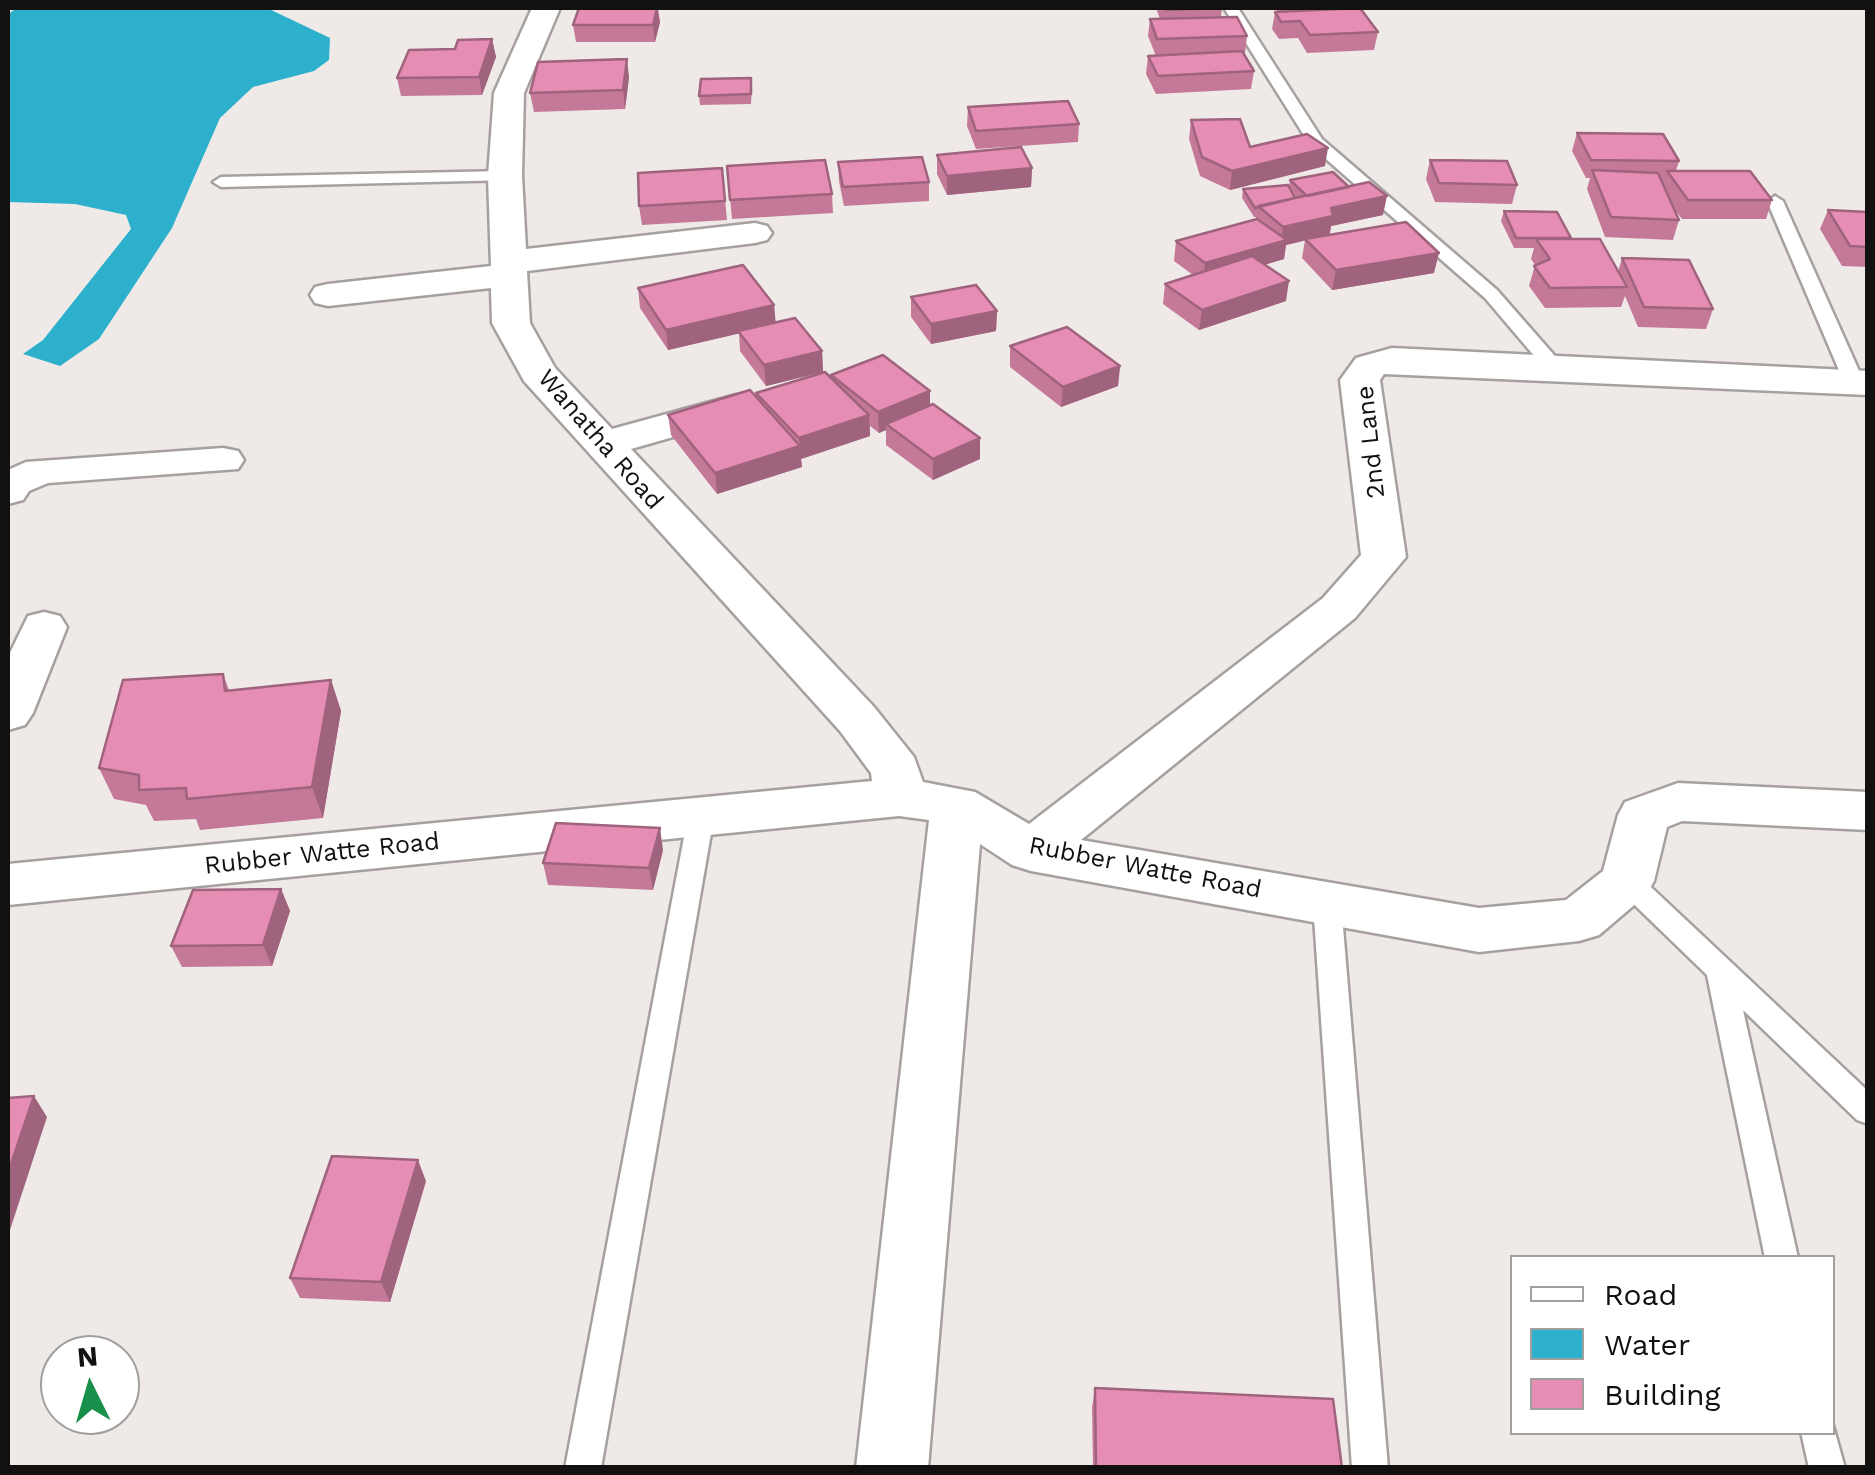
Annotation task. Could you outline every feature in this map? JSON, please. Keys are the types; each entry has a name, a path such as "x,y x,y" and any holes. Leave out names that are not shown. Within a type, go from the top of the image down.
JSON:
{"street":[{"name":"Wanatha Road","path":"546,8 509,93 505,176 511,322 538,373 601,446 857,719 896,770 928,801"},
{"path":"328,295 756,233"},
{"name":"2nd Lane","path":"1031,851 1339,608 1384,557 1360,380 1370,366 1392,360 1861,382"},
{"path":"601,446 769,398"},
{"path":"8,491 12,483 41,472 223,460"},
{"path":"8,713 44,627"},
{"path":"892,1468 928,801"},
{"name":"Rubber Watte Road","path":"8,884 701,816 928,801 1031,851 1478,930 1579,920 1627,881"},
{"path":"1627,881 1644,815 1678,802 1868,811"}],"lane":[{"path":"1231,8 1316,142 1491,294 1554,366"},
{"path":"222,182 505,176"},
{"path":"1775,201 1861,382"},
{"path":"583,1468 701,816"},
{"path":"1627,881 1868,1112"},
{"path":"1326,903 1370,1468"},
{"path":"1720,969 1781,1255"},
{"path":"1821,1435 1827,1468"}],"water":[{"path":"17,8 267,8 330,38 329,60 314,71 253,87 220,118 172,228 99,339 60,366 23,354 43,340 131,229 126,215 75,204 8,202 8,14"}],"building":[{"path":"579,8 657,8 653,25 573,25"},
{"path":"1360,8 1378,32 1310,35 1300,21 1281,22 1275,12"},
{"path":"1237,17 1247,36 1157,39 1150,19"},
{"path":"492,39 479,77 397,78 409,50 455,49 458,40"},
{"path":"1242,51 1254,71 1158,76 1148,56"},
{"path":"627,59 623,90 530,93 538,62"},
{"path":"751,78 751,94 699,96 701,79"},
{"path":"1068,101 1079,124 976,131 968,107"},
{"path":"1240,119 1250,147 1307,134 1328,148 1232,171 1202,157 1191,120"},
{"path":"1577,133 1663,134 1679,161 1591,160"},
{"path":"1021,147 1032,168 947,176 937,155"},
{"path":"922,157 929,182 843,187 838,162"},
{"path":"825,160 832,194 730,200 727,166"},
{"path":"1430,160 1507,161 1517,185 1439,183"},
{"path":"722,168 725,201 639,206 638,173"},
{"path":"1592,170 1658,173 1679,220 1611,217"},
{"path":"1667,171 1750,171 1772,200 1688,200"},
{"path":"1333,172 1349,187 1307,196 1290,180"},
{"path":"1369,182 1387,196 1331,208 1333,216 1283,227 1258,206"},
{"path":"1288,185 1295,198 1255,208 1243,189"},
{"path":"1828,210 1868,212 1868,247 1850,246"},
{"path":"1504,211 1557,212 1571,238 1516,238"},
{"path":"1257,219 1287,240 1205,263 1176,241"},
{"path":"1406,222 1439,253 1336,270 1305,239"},
{"path":"1536,239 1600,239 1627,287 1550,288 1534,266 1550,259"},
{"path":"1252,256 1289,281 1202,310 1165,284"},
{"path":"1622,258 1689,260 1713,309 1644,307"},
{"path":"743,265 774,305 666,330 638,288"},
{"path":"976,285 997,311 931,324 911,297"},
{"path":"795,318 822,351 764,365 738,331"},
{"path":"1067,327 1120,366 1063,387 1010,346"},
{"path":"883,355 930,391 878,412 831,375"},
{"path":"825,372 869,415 799,438 756,393"},
{"path":"750,390 800,446 715,473 668,415"},
{"path":"933,404 980,438 933,459 886,424"},
{"path":"223,674 225,691 331,680 312,787 187,799 186,788 139,790 139,775 99,768 123,680"},
{"path":"556,823 660,828 649,868 543,863"},
{"path":"281,889 263,945 171,946 193,890"},
{"path":"34,1096 8,1173 8,1098"},
{"path":"332,1156 418,1160 381,1282 290,1278"},
{"path":"1095,1388 1333,1399 1342,1468 1096,1468"}]}
